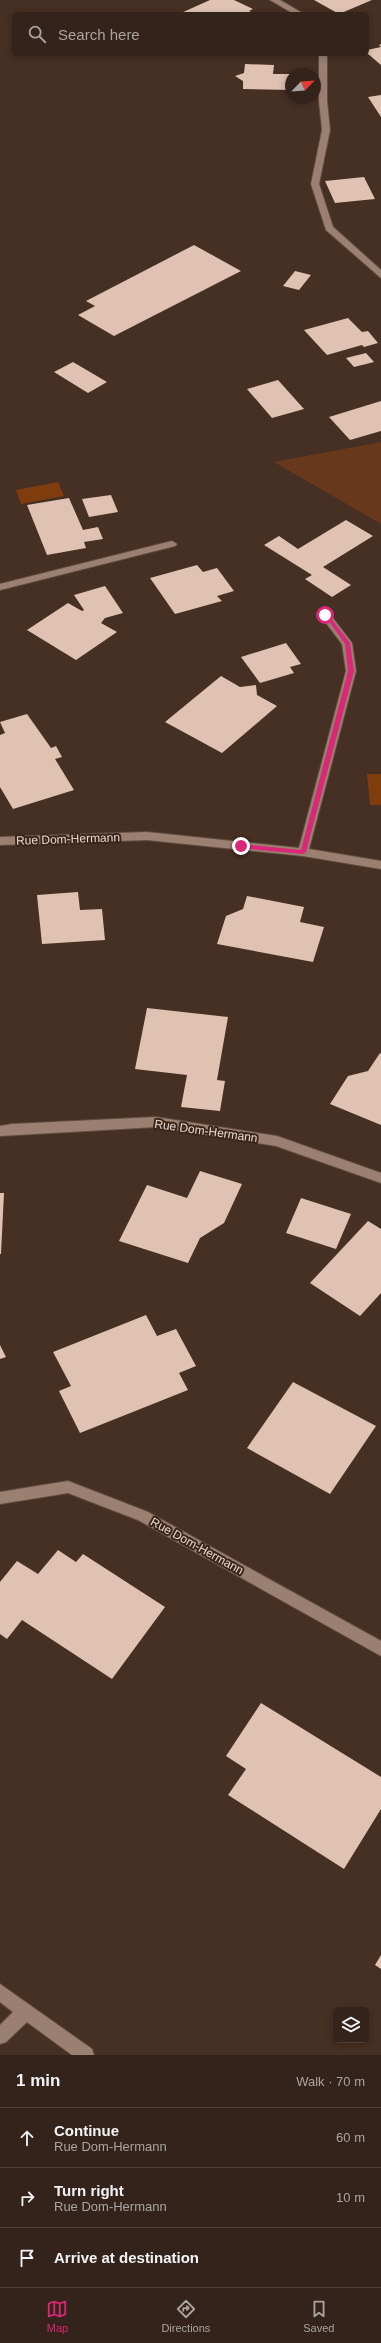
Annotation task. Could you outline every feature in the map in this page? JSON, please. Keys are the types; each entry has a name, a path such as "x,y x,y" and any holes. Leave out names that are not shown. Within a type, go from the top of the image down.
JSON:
{"street":[{"path":"274,0 296,12"},
{"path":"323,56 323,101 326,130 315,184 329,228 381,275"},
{"path":"0,588 172,544"},
{"path":"303,852 351,671 347,643 325,615"},
{"name":"Rue Dom-Hermann","path":"0,841 147,836 303,852 381,865"},
{"name":"Rue Dom-Hermann","path":"0,1131 12,1129 156,1122 277,1140 381,1178"},
{"name":"Rue Dom-Hermann","path":"0,1498 68,1487 143,1516 381,1649"},
{"path":"0,1992 86,2055"},
{"path":"0,2036 26,2011"}],"shaded area":[{"path":"381,442 381,524 274,462"},
{"path":"58,482 64,496 21,504 16,490"},
{"path":"367,774 381,774 381,805 370,805"}],"building":[{"path":"210,0 234,0 253,9 249,11 251,12 183,12"},
{"path":"314,0 372,0 344,12 335,12"},
{"path":"381,47 381,65 369,55 369,50"},
{"path":"245,64 274,65 273,74 285,74 285,90 243,89 243,81 235,76 244,73"},
{"path":"381,95 381,117 368,97"},
{"path":"364,177 375,199 335,203 325,181"},
{"path":"194,245 241,271 114,336 78,315 95,306 86,301"},
{"path":"295,271 311,275 299,290 283,286"},
{"path":"348,318 362,332 368,331 378,343 364,347 362,345 327,355 304,330"},
{"path":"366,353 374,362 354,367 346,358"},
{"path":"73,362 107,382 88,393 54,372"},
{"path":"278,380 304,409 272,418 247,389"},
{"path":"381,401 381,431 350,440 329,417"},
{"path":"111,495 118,512 89,517 82,499"},
{"path":"69,498 83,530 98,527 103,539 84,542 86,548 47,555 27,505"},
{"path":"346,520 373,536 323,567 351,585 332,597 305,579 312,575 264,545 279,536 298,549"},
{"path":"197,565 203,572 217,568 234,591 217,596 222,601 175,614 150,578"},
{"path":"105,586 123,613 105,618 101,623 117,632 76,660 27,630 68,603 82,611 84,610 74,595"},
{"path":"286,643 301,664 290,667 294,673 260,683 241,657"},
{"path":"221,676 240,687 256,685 257,695 277,706 222,753 165,722"},
{"path":"27,714 51,748 56,746 62,757 55,759 74,790 13,809 0,787 0,735 5,733 0,722"},
{"path":"78,892 80,910 102,909 105,940 42,944 37,895"},
{"path":"247,896 304,907 300,922 324,927 313,962 217,944 226,916 243,909"},
{"path":"147,1008 228,1017 217,1080 225,1081 220,1111 181,1107 187,1075 135,1069"},
{"path":"380,1053 381,1125 330,1104 348,1076 368,1071"},
{"path":"200,1171 242,1184 224,1223 200,1238 188,1263 119,1241 147,1185 187,1198"},
{"path":"0,1193 4,1193 1,1254 0,1254"},
{"path":"301,1198 351,1214 336,1249 286,1233"},
{"path":"368,1221 381,1229 381,1293 360,1316 310,1283"},
{"path":"146,1315 157,1336 176,1329 196,1366 179,1373 188,1390 80,1433 59,1391 71,1386 53,1352"},
{"path":"0,1345 6,1357 0,1359"},
{"path":"293,1382 376,1426 330,1494 247,1448"},
{"path":"58,1550 76,1562 83,1554 165,1607 112,1679 22,1620 7,1639 0,1634 0,1582 17,1561 38,1574"},
{"path":"261,1703 381,1777 381,1809 344,1869 228,1795 246,1769 226,1756"},
{"path":"381,1955 381,1969 375,1965"}],"route":[{"path":"241,846 303,852 351,671 347,643 325,615"}]}
